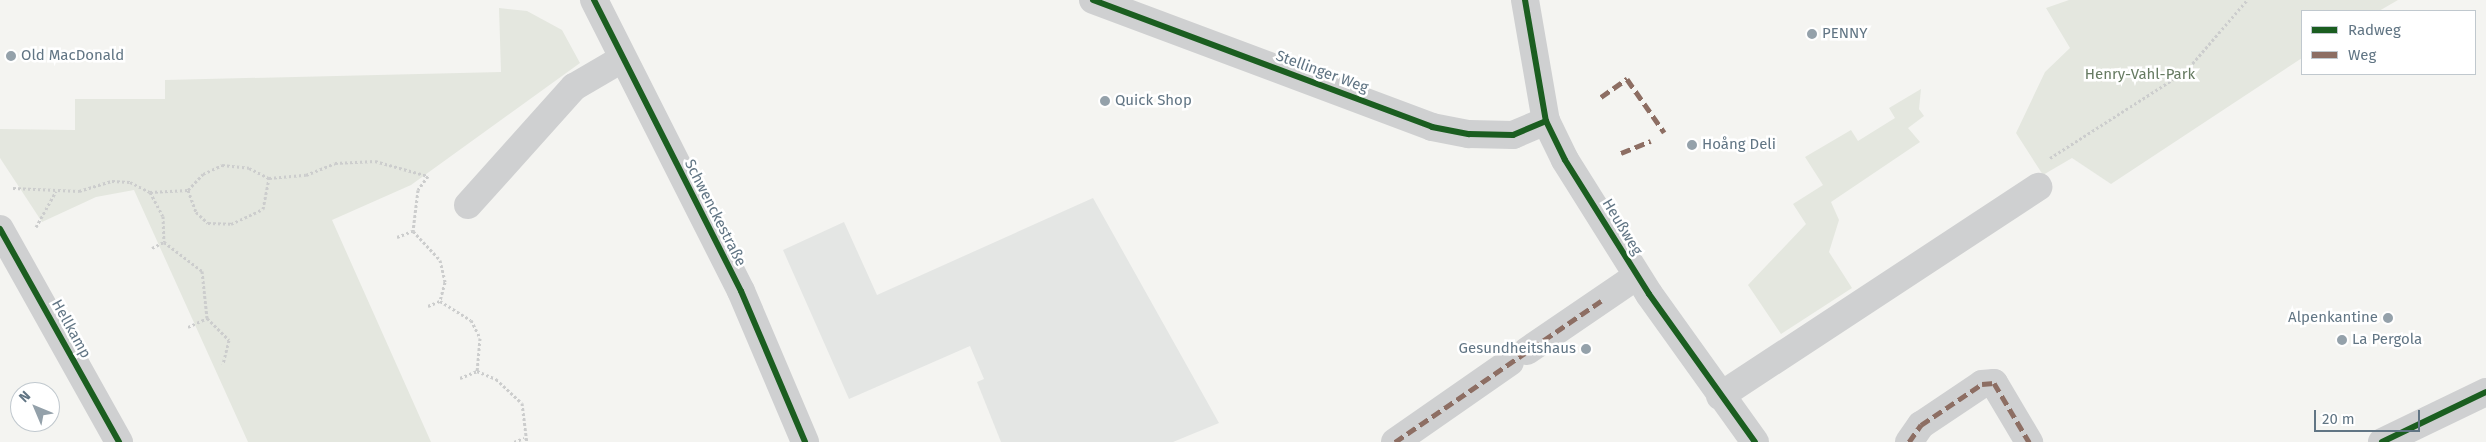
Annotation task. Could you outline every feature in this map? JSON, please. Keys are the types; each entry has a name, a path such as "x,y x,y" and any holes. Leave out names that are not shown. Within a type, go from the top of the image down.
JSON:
{"street":[{"name":"Schwenckestraße","path":"594,0 622,59 741,292 805,442"},
{"name":"Stellinger Weg","path":"1094,0 1432,126 1469,134 1513,135 1546,121"},
{"name":"Heußweg","path":"1526,0 1546,121 1637,276 1754,442"},
{"path":"468,205 574,87 622,59"},
{"path":"1720,396 2038,187"},
{"name":"Hellkamp","path":"0,228 119,442"},
{"path":"1395,442 1637,276"},
{"path":"1909,442 1922,425 1982,384 1994,383 2029,442"},
{"path":"2382,442 2486,392"}],"path":[{"path":"2038,187 2038,166 2186,71 2247,0"},
{"path":"13,188 56,191 78,190 112,181 130,182 150,192 188,190 203,174 222,165 249,168 269,178 306,175 335,163 375,161 428,176 418,190 413,231 440,260 445,282 440,301"},
{"path":"188,190 196,212 208,223 231,224 263,209 269,178"},
{"path":"36,228 56,191"},
{"path":"150,192 163,216 164,242"},
{"path":"397,237 413,231"},
{"path":"152,248 164,242"},
{"path":"164,242 202,271 207,318 229,340 229,354 223,364"},
{"path":"428,306 440,301"},
{"path":"440,301 472,320 480,338 477,370"},
{"path":"188,327 207,318"},
{"path":"460,378 477,370"},
{"path":"477,370 496,379 522,403 524,438 527,442"},
{"path":"514,442 524,438"}],"shaded area":[{"path":"1093,198 1219,423 1173,442 1001,442 977,382 984,379 970,346 849,399 783,250 844,222 877,295"}],"green space":[{"name":"Henry-Vahl-Park","path":"2069,0 2398,0 2381,10 2301,10 2301,59 2111,184 2072,158 2043,175 2016,133 2045,72 2070,48 2046,8"},
{"path":"499,8 527,11 562,30 580,63 411,185 332,220 431,442 248,442 134,190 96,197 42,222 0,158 0,129 75,130 75,99 165,99 165,80 501,72"},
{"path":"1921,89 1919,109 1924,116 1908,128 1920,142 1831,202 1839,220 1829,252 1852,288 1781,334 1748,285 1806,224 1793,204 1823,185 1805,157 1851,130 1858,141 1895,118 1889,108"}],"marked path":[{"path":"1601,97 1627,79 1664,132"},
{"path":"1621,153 1651,141"},
{"path":"1395,442 1601,301"},
{"path":"1909,442 1921,425 1982,384 1994,383 2029,442"}],"cycle path":[{"path":"594,0 741,291 805,442"},
{"path":"1093,0 1432,127 1469,134 1513,135 1546,121"},
{"path":"1525,0 1546,121 1565,160 1649,294 1755,442"},
{"path":"0,229 119,442"},
{"path":"2382,442 2486,392"}],"place":[{"name":"PENNY","path":"1812,34"},
{"name":"Old MacDonald","path":"11,56"},
{"name":"Quick Shop","path":"1105,101"},
{"name":"Hoång Deli","path":"1692,145"},
{"name":"Alpenkantine","path":"2388,318"},
{"name":"La Pergola","path":"2342,340"},
{"name":"Gesundheitshaus","path":"1586,349"}]}
